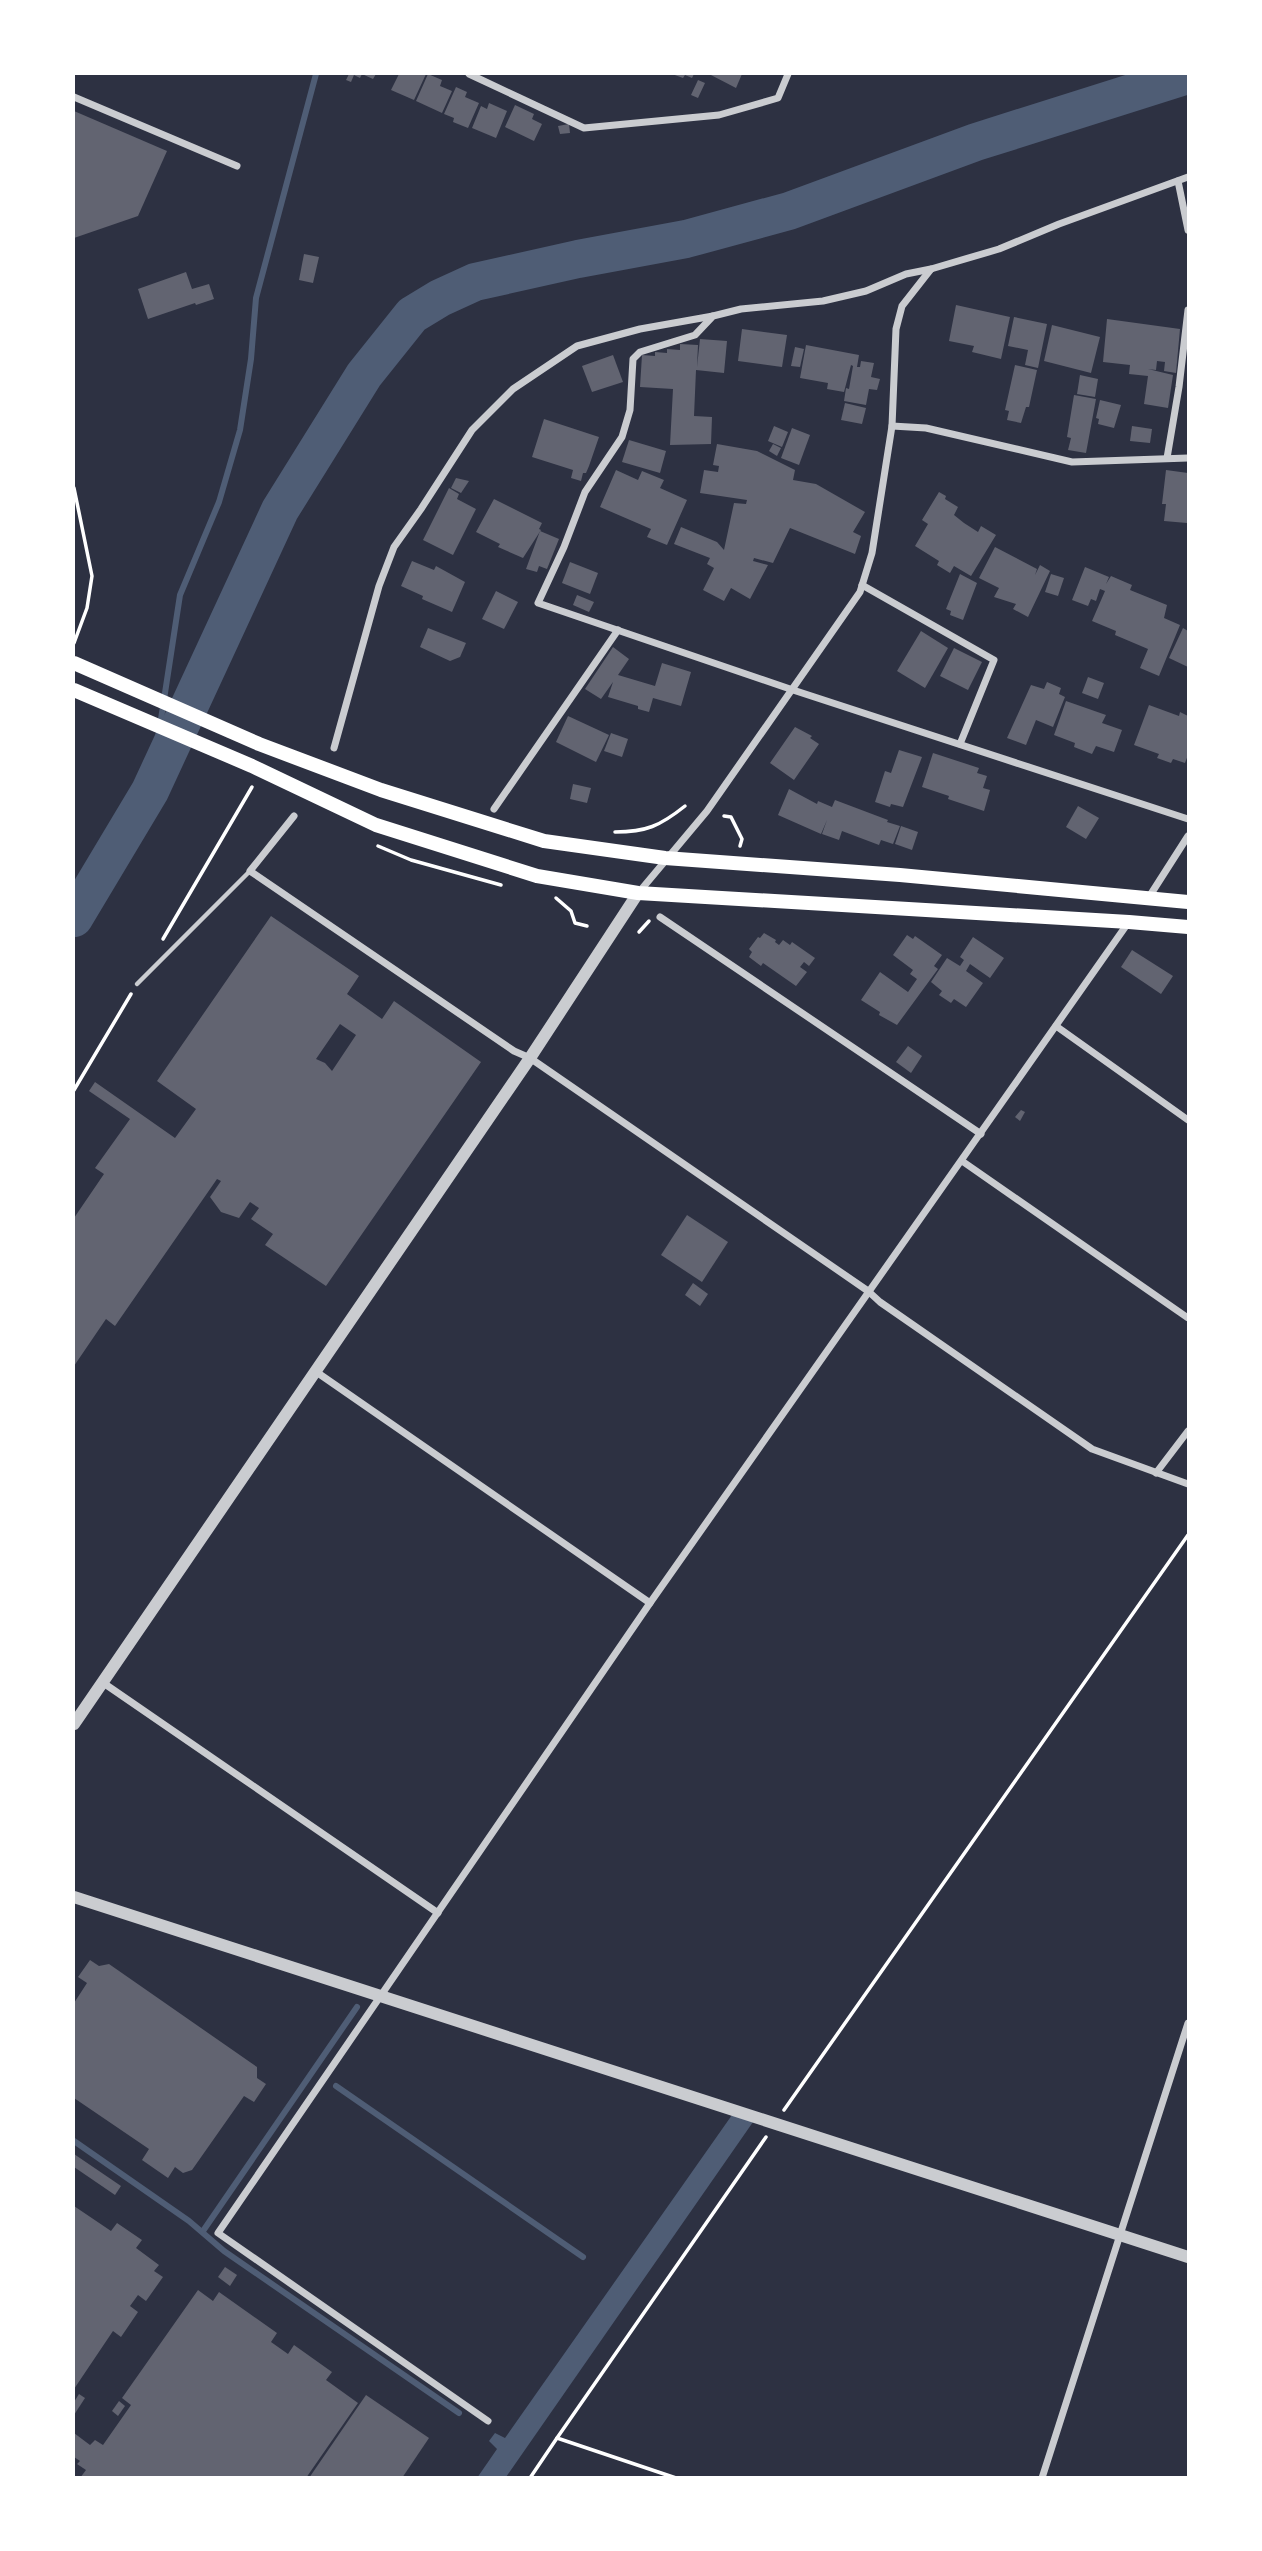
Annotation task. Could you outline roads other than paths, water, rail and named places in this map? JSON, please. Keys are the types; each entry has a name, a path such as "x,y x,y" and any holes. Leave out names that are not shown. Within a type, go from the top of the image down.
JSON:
{"main road":[{"path":"74,663 259,744 381,790 544,841 665,858 900,875 1188,902"},
{"path":"74,690 252,766 376,825 537,876 638,894 1188,927"}],"street":[{"path":"469,74 584,128 719,115 778,98 788,74"},
{"path":"74,97 237,166"},
{"path":"334,748 379,586 394,547 472,430 513,389 577,346 639,329 741,309 823,301 866,290 906,275 999,249 1188,177"},
{"path":"1178,181 1188,230"},
{"path":"74,1724 530,1058 638,894 665,858 707,811 860,592 872,553 892,426 896,329 902,306 931,269"},
{"path":"1167,458 1188,310"},
{"path":"713,316 695,335 640,352 633,359 629,410 622,437 585,492 564,547 538,603 793,690 1188,819"},
{"path":"892,426 926,428 1072,462 1188,458"},
{"path":"862,585 994,660 960,744"},
{"path":"494,809 618,630"},
{"path":"294,816 250,871 514,1051 530,1058 868,1291 1091,1449 1188,1484"},
{"path":"1149,897 1188,836"},
{"path":"660,917 981,1134"},
{"path":"488,2421 218,2233 650,1603 1129,922"},
{"path":"1056,1026 1188,1120"},
{"path":"962,1161 1188,1318"},
{"path":"315,1371 650,1603"},
{"path":"1160,1474 1188,1431"},
{"path":"102,1682 438,1913"},
{"path":"74,1898 1188,2257"},
{"path":"1042,2477 1188,2023"}],"lane":[{"path":"136,984 250,871"}],"water":[{"path":"732,2115 753,2122 506,2477 477,2478 497,2449 489,2441 495,2433 505,2438"}],"waterway":[{"path":"150,791 180,595 219,502 240,430 251,359 256,298 316,74"},
{"path":"74,918 150,791 280,510 364,375 412,315 475,282 686,239 789,211 976,142 1188,75"},
{"path":"203,2231 357,2007"},
{"path":"336,2086 583,2257"},
{"path":"74,2141 189,2221 224,2251 459,2413"}]}
